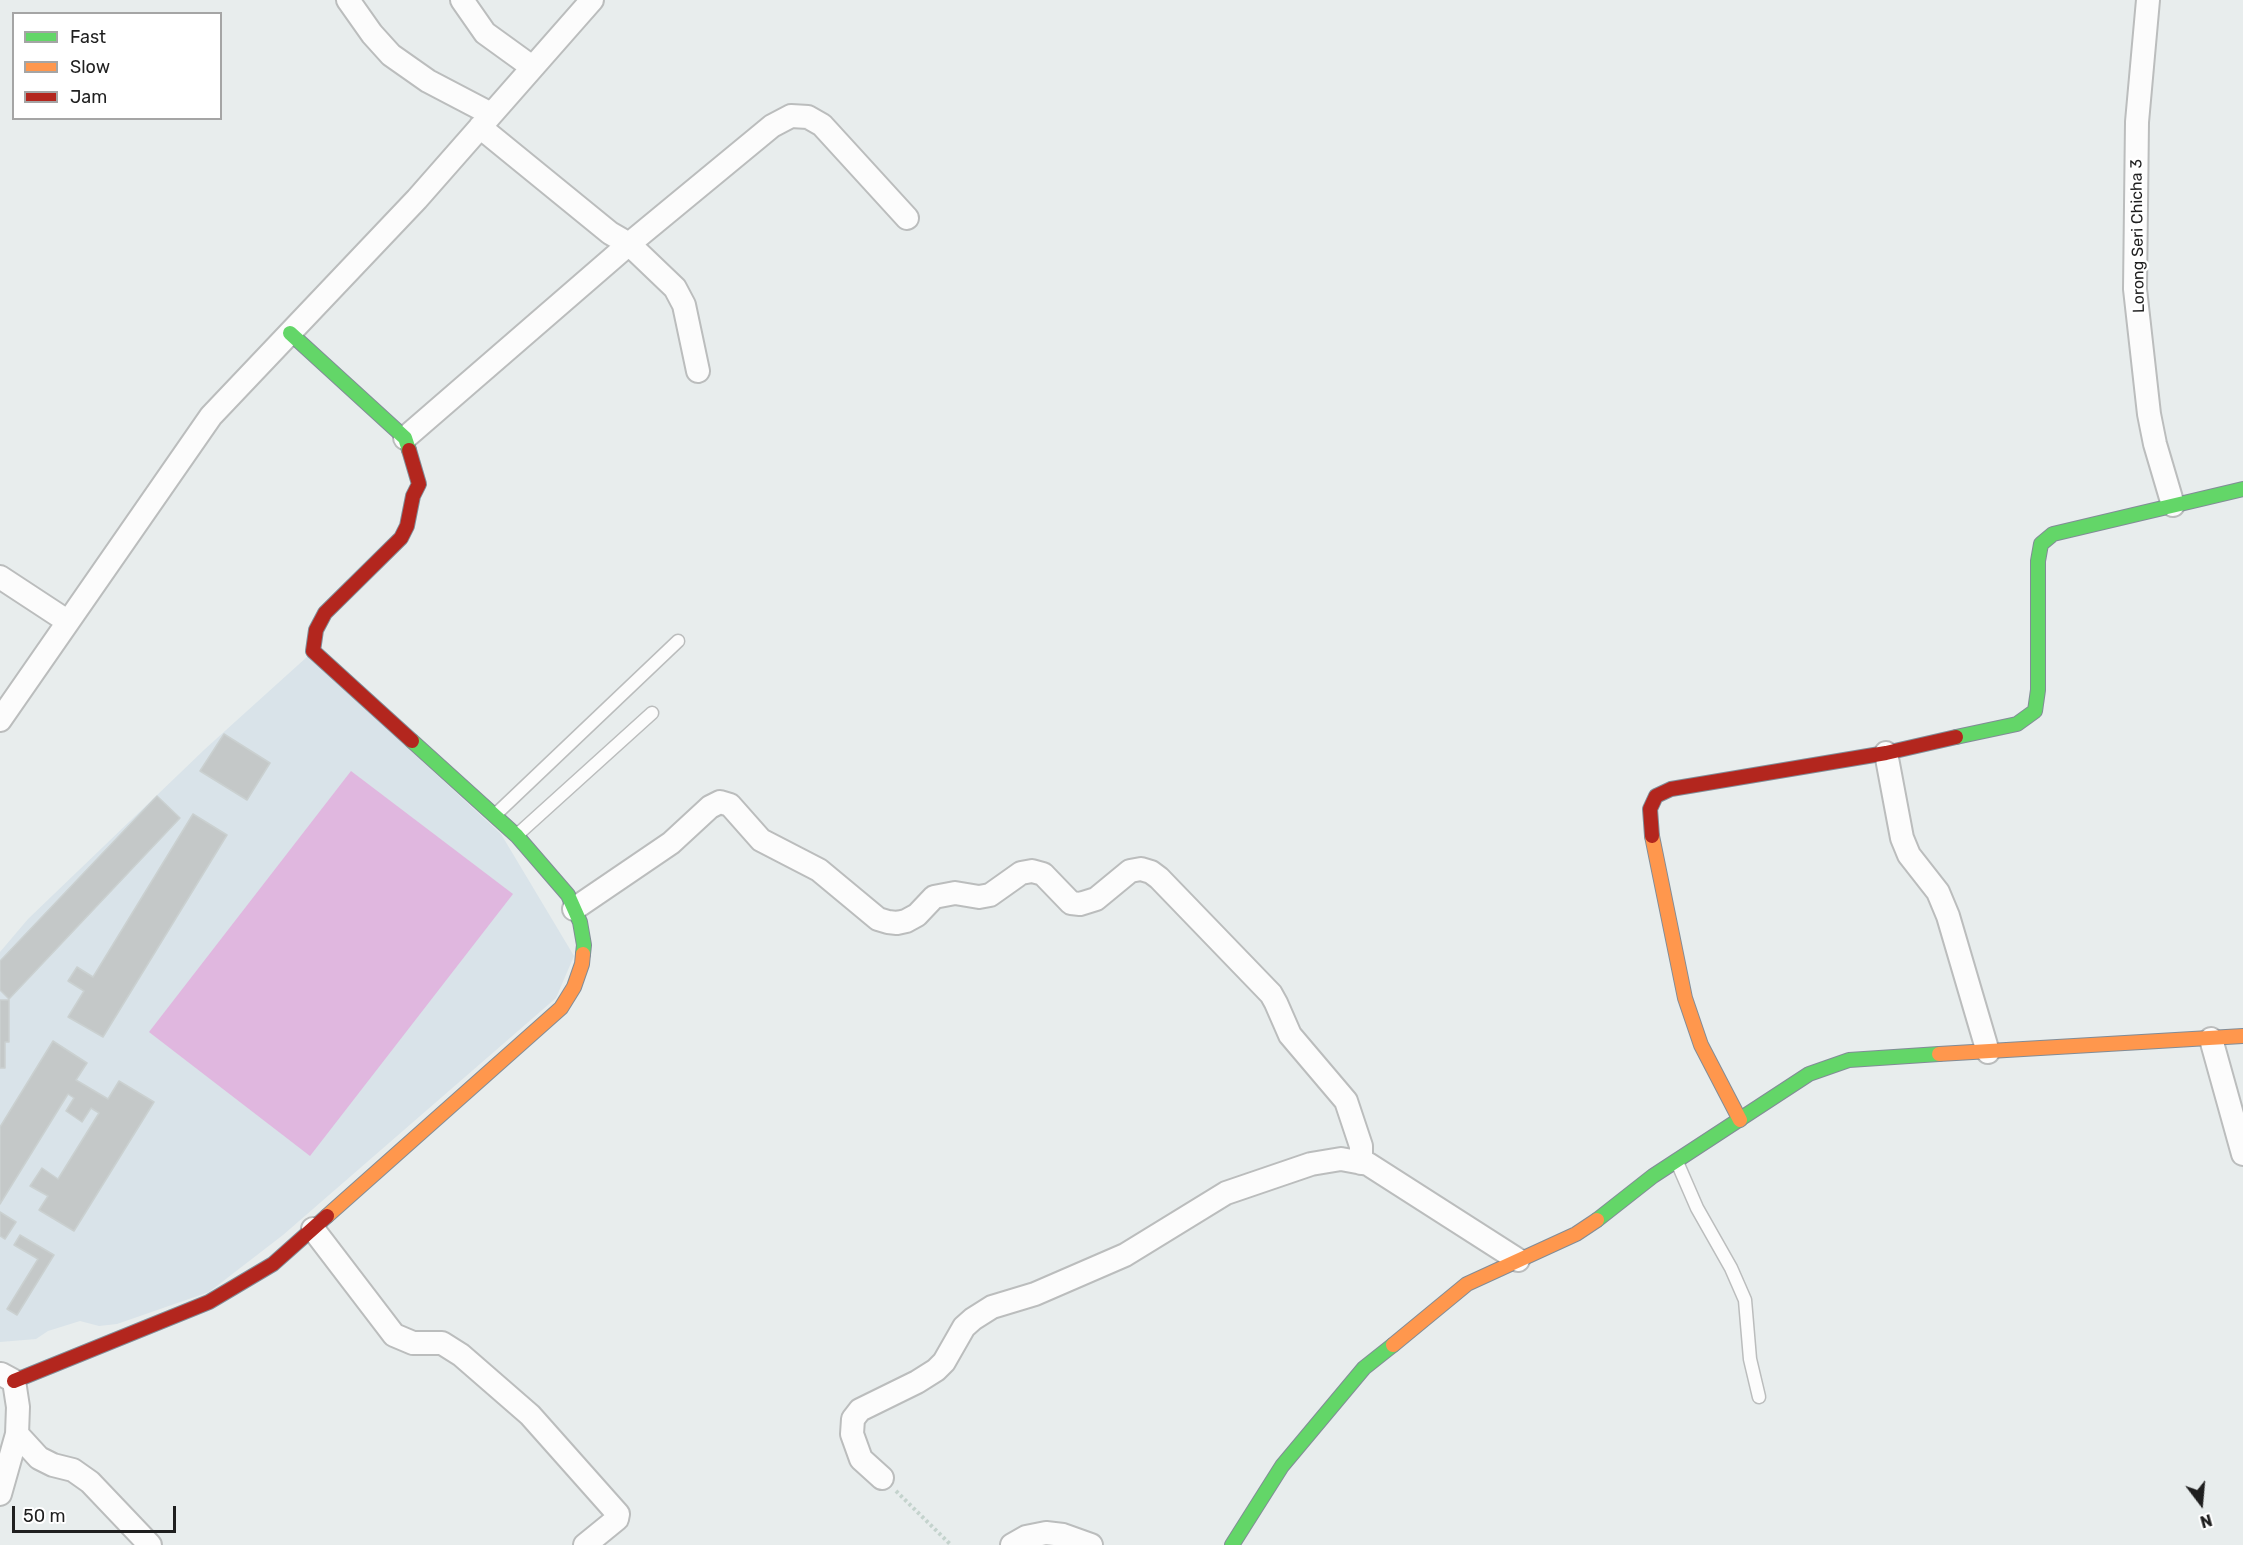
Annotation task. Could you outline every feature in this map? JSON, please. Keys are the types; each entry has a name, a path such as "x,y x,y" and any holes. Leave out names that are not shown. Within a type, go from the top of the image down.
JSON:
{"street":[{"path":"348,0 372,34 391,55 485,121 610,233 629,244 675,288 684,305 698,371"},
{"path":"462,0 485,33 532,67"},
{"path":"0,720 211,416 417,199 592,0"},
{"name":"Lorong Seri Chicha 3","path":"2148,0 2137,122 2135,289 2149,414 2155,444 2174,505"},
{"path":"405,438 629,244 772,126 791,116 808,117 822,125 907,218"},
{"path":"0,1494 17,1434 18,1407 7,1377 209,1302 273,1264 561,1008 574,987 582,964 584,945 580,922 568,895 517,836 313,651 316,630 324,613 401,538 407,526 413,496 419,484 405,438 290,333"},
{"path":"1740,1120 1701,1045 1684,998 1650,824 1650,809 1656,796 1671,789 1886,753 2017,724 2034,711 2038,690 2038,561 2042,544 2053,534 2243,489"},
{"path":"0,577 67,621"},
{"path":"1886,753 1902,838 1910,855 1938,891 1948,916 1988,1052"},
{"path":"574,909 671,843 710,807 720,802 730,805 761,840 819,870 878,919 888,922 906,921 917,915 934,897 955,893 979,897 990,895 1021,873 1032,871 1043,874 1071,903 1080,904 1096,899 1130,871 1142,869 1159,878 1270,994 1290,1035 1346,1101 1361,1146 1361,1163"},
{"path":"1232,1545 1282,1466 1364,1368 1467,1284 1576,1234 1676,1161 1809,1074 1849,1060 2243,1036"},
{"path":"2211,1038 2243,1155"},
{"path":"882,1478 861,1459 852,1434 854,1419 860,1410 936,1370 944,1362 964,1327 992,1307 1035,1294 1125,1255 1226,1193 1311,1164 1341,1159 1368,1164 1518,1260"},
{"path":"313,1229 394,1335 413,1343 442,1343 462,1356 531,1415 618,1514 617,1519 585,1545"},
{"path":"17,1434 39,1458 52,1465 73,1470 90,1482 150,1545"},
{"path":"1012,1545 1026,1537 1046,1533 1063,1535 1091,1545"}],"lane":[{"path":"494,816 678,641"},
{"path":"517,836 652,713"},
{"path":"1676,1161 1697,1208 1731,1269 1744,1300 1750,1359 1759,1397"}],"path":[{"path":"882,1478 951,1545"}],"shaded area":[{"path":"308,656 501,834 574,956 556,998 283,1235 209,1292 117,1324 99,1326 80,1321 48,1331 36,1339 0,1342 0,952 28,919 205,749"},
{"path":"351,771 513,894 310,1156 149,1032"}],"building":[{"path":"224,734 270,763 247,800 200,771"},
{"path":"157,796 180,818 9,999 0,990 0,961"},
{"path":"193,814 227,835 103,1037 68,1017 84,991 68,981 77,967 93,977"},
{"path":"0,1000 9,1000 9,1042 5,1042 5,1068 0,1068"},
{"path":"53,1041 87,1063 76,1080 108,1099 119,1081 154,1102 74,1231 39,1210 48,1196 30,1186 42,1168 58,1179 99,1113 91,1108 82,1122 66,1111 74,1098 68,1094 0,1204 0,1127"},
{"path":"0,1212 16,1222 5,1239 0,1236"},
{"path":"20,1235 54,1255 17,1315 7,1309 38,1259 14,1245"}],"traffic: fast":[{"path":"290,333 405,438 409,450"},
{"path":"1956,737 2017,724 2035,711 2038,690 2038,561 2041,544 2053,534 2243,489"},
{"path":"412,741 517,836 568,895 580,922 584,945 583,954"},
{"path":"1597,1220 1653,1176 1809,1074 1849,1060 1939,1054"},
{"path":"1232,1545 1282,1466 1364,1368 1393,1345"}],"traffic: slow":[{"path":"1652,836 1685,998 1701,1045 1740,1120"},
{"path":"327,1216 561,1008 574,987 583,954"},
{"path":"1939,1054 2243,1036"},
{"path":"1393,1345 1467,1284 1576,1234 1597,1220"}],"traffic: jam":[{"path":"409,450 419,484 413,496 407,526 401,538 325,613 316,630 313,651 412,741"},
{"path":"1652,836 1650,809 1656,796 1671,789 1886,753 1956,737"},
{"path":"14,1381 209,1302 273,1264 327,1216"}]}
